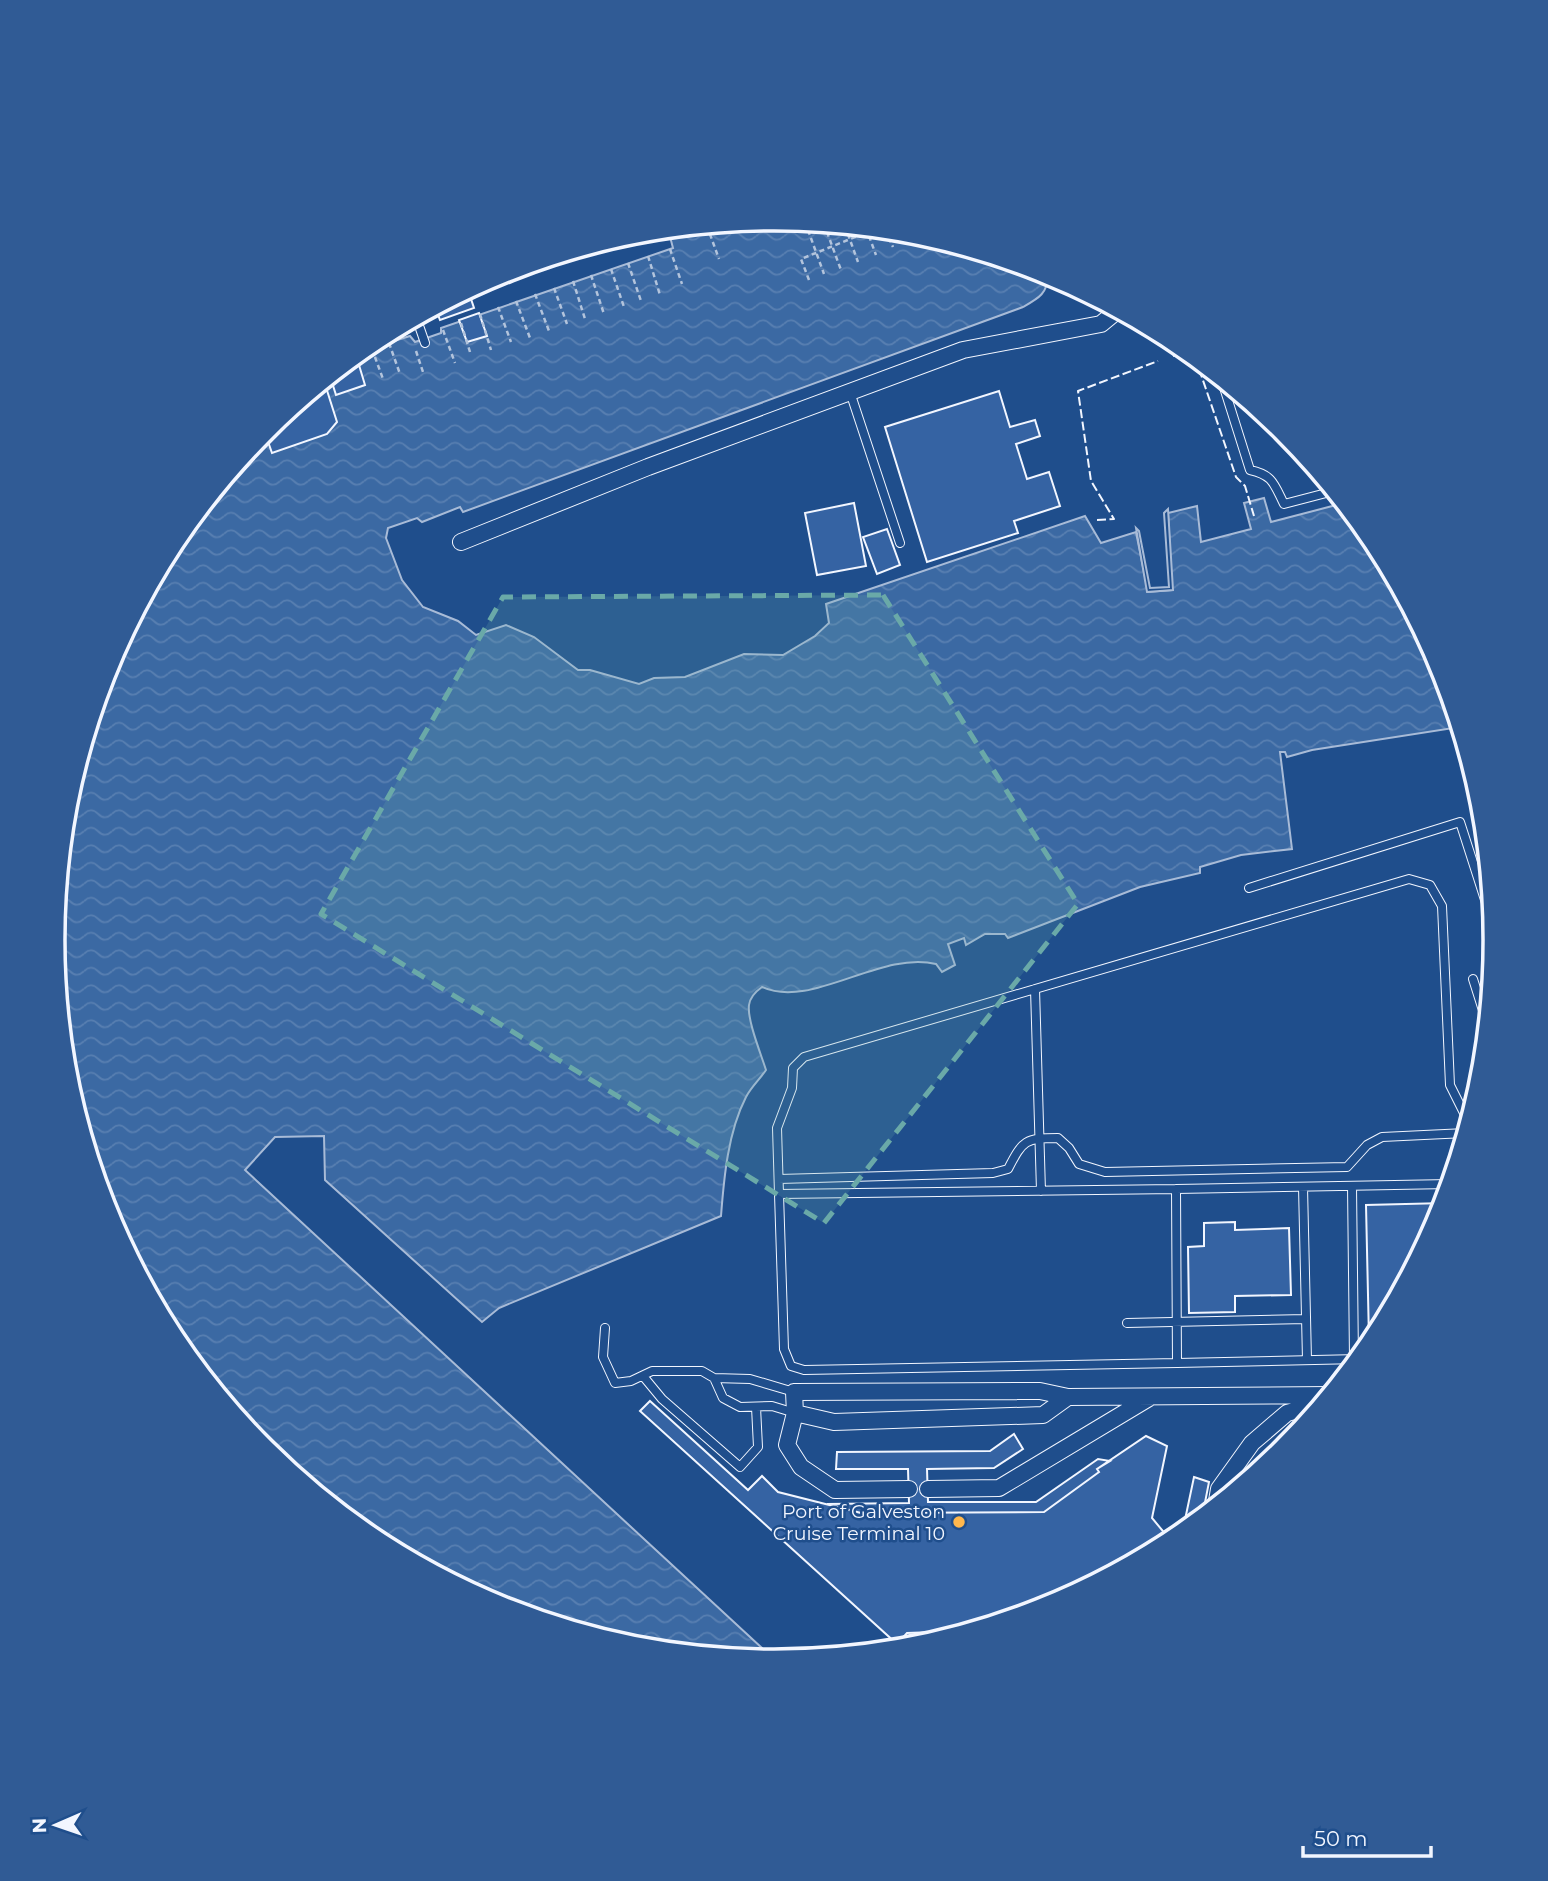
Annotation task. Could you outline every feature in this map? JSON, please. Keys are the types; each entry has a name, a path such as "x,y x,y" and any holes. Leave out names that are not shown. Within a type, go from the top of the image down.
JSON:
{"street":[{"path":"461,542 648,467 963,350 1101,324 1111,316"},
{"path":"909,1489 835,1490 801,1467 787,1445 796,1413 794,1392 1040,1391 1068,1397 1318,1395"},
{"path":"796,1413 834,1422 1043,1415 1068,1397"},
{"path":"928,1489 999,1488 1150,1397"},
{"path":"1218,1493 1252,1443 1287,1413 1307,1408"}],"lane":[{"path":"419,326 425,343"},
{"path":"850,392 900,543"},
{"path":"1226,394 1250,470 1264,473 1272,479 1284,504 1324,494"},
{"path":"1249,888 1460,822 1482,892"},
{"path":"1346,1359 804,1370 791,1366 784,1349 776,1128 792,1088 793,1068 804,1057 1409,878 1430,885 1443,906 1450,1085 1462,1110"},
{"path":"1473,979 1480,1002"},
{"path":"1035,989 1041,1191"},
{"path":"779,1179 993,1173 1008,1169 1019,1149 1032,1138 1058,1138 1069,1148 1079,1164 1105,1172 1347,1167 1367,1144 1382,1137 1456,1133"},
{"path":"779,1194 1440,1184"},
{"path":"1352,1186 1357,1345"},
{"path":"1303,1187 1307,1360"},
{"path":"1176,1189 1177,1363"},
{"path":"1127,1323 1306,1319"},
{"path":"605,1328 603,1357 615,1384 631,1381 652,1371 702,1371 714,1378 750,1379 794,1392"},
{"path":"643,1376 662,1399 740,1467 758,1447 756,1407"},
{"path":"714,1378 723,1398 740,1407 772,1406 796,1413"}],"path":[{"path":"809,233 824,274"},
{"path":"828,234 841,270"},
{"path":"710,235 719,259"},
{"path":"849,235 858,262"},
{"path":"809,280 801,259 856,236"},
{"path":"870,237 876,255"},
{"path":"891,241 893,247"},
{"path":"670,249 682,284"},
{"path":"648,256 660,295"},
{"path":"628,263 642,301"},
{"path":"611,269 624,307"},
{"path":"591,275 604,314"},
{"path":"573,281 585,319"},
{"path":"554,288 567,324"},
{"path":"535,294 548,331"},
{"path":"516,301 530,338"},
{"path":"498,307 511,342"},
{"path":"480,314 491,350"},
{"path":"461,323 470,352"},
{"path":"443,330 455,363"},
{"path":"390,345 400,374"},
{"path":"415,349 424,375"},
{"path":"374,355 383,379"}],"highlighted area":[{"path":"883,595 1078,904 824,1223 321,914 503,597"}],"water":[{"path":"774,231 867,237 958,255 1046,286 1041,295 1023,307 463,512 460,507 422,522 417,518 388,528 386,538 402,580 423,607 458,621 476,635 506,625 534,637 578,670 590,670 639,684 654,678 685,677 744,654 783,655 815,636 829,623 826,604 1085,516 1101,543 1136,532 1148,592 1172,590 1168,513 1197,506 1201,542 1251,529 1244,503 1264,498 1271,522 1334,506 1364,546 1410,627 1451,728 1312,750 1287,757 1285,752 1280,752 1292,849 1241,855 1200,867 1200,873 1140,887 1008,938 1005,934 985,934 966,945 964,938 948,944 955,965 942,972 936,964 915,962 893,965 802,991 781,992 762,987 752,997 749,1011 766,1070 748,1093 735,1125 725,1170 721,1216 499,1308 482,1322 325,1180 324,1136 275,1137 245,1170 764,1650 681,1644 636,1636 590,1626 503,1596 419,1555 380,1530 306,1474 272,1442 211,1372 184,1335 138,1254 102,1168 89,1124 78,1079 66,987 66,894 71,848 78,802 102,713 138,627 184,546 211,509 272,439 306,407 397,340 410,336 415,342 441,333 441,328 673,248 671,239 728,233"}],"pier":[{"path":"1168,509 1173,590 1147,592 1136,528 1139,531 1150,588 1169,587 1164,513"}],"building":[{"path":"471,299 474,308 440,320 438,316"},
{"path":"479,313 487,336 467,342 459,320"},
{"path":"359,366 365,385 336,395 333,385"},
{"path":"327,390 337,422 327,434 272,453 268,443"},
{"path":"999,391 1010,427 1035,420 1040,436 1016,444 1027,479 1049,472 1060,506 1014,521 1018,533 927,562 885,427"},
{"path":"854,503 866,566 817,575 805,513"},
{"path":"887,529 900,565 877,574 863,537"},
{"path":"1432,1203 1410,1254 1369,1327 1366,1205"},
{"path":"1235,1222 1235,1230 1289,1228 1291,1295 1235,1296 1235,1312 1189,1313 1188,1247 1204,1246 1204,1223"},
{"name":"Port of Galveston Cruise Terminal 10","path":"650,1401 748,1490 762,1476 778,1492 861,1513 1044,1512 1099,1472 1097,1469 1146,1436 1167,1446 1152,1518 1164,1533 1088,1577 1045,1596 958,1626 930,1632 907,1633 903,1638 892,1640 640,1411"},
{"path":"1014,1434 1023,1449 994,1468 927,1469 928,1502 1036,1502 1098,1459 1110,1461 1044,1512 861,1513 827,1504 909,1503 908,1469 836,1469 837,1452 990,1451"},
{"path":"1194,1477 1209,1482 1205,1504 1185,1518"}],"fence":[{"path":"1097,520 1114,519 1091,481 1078,391 1158,361"},
{"path":"1201,374 1236,477 1245,486 1254,516"}],"place":[{"name":"Port of Galveston Cruise Terminal 10","path":"959,1522"}]}
